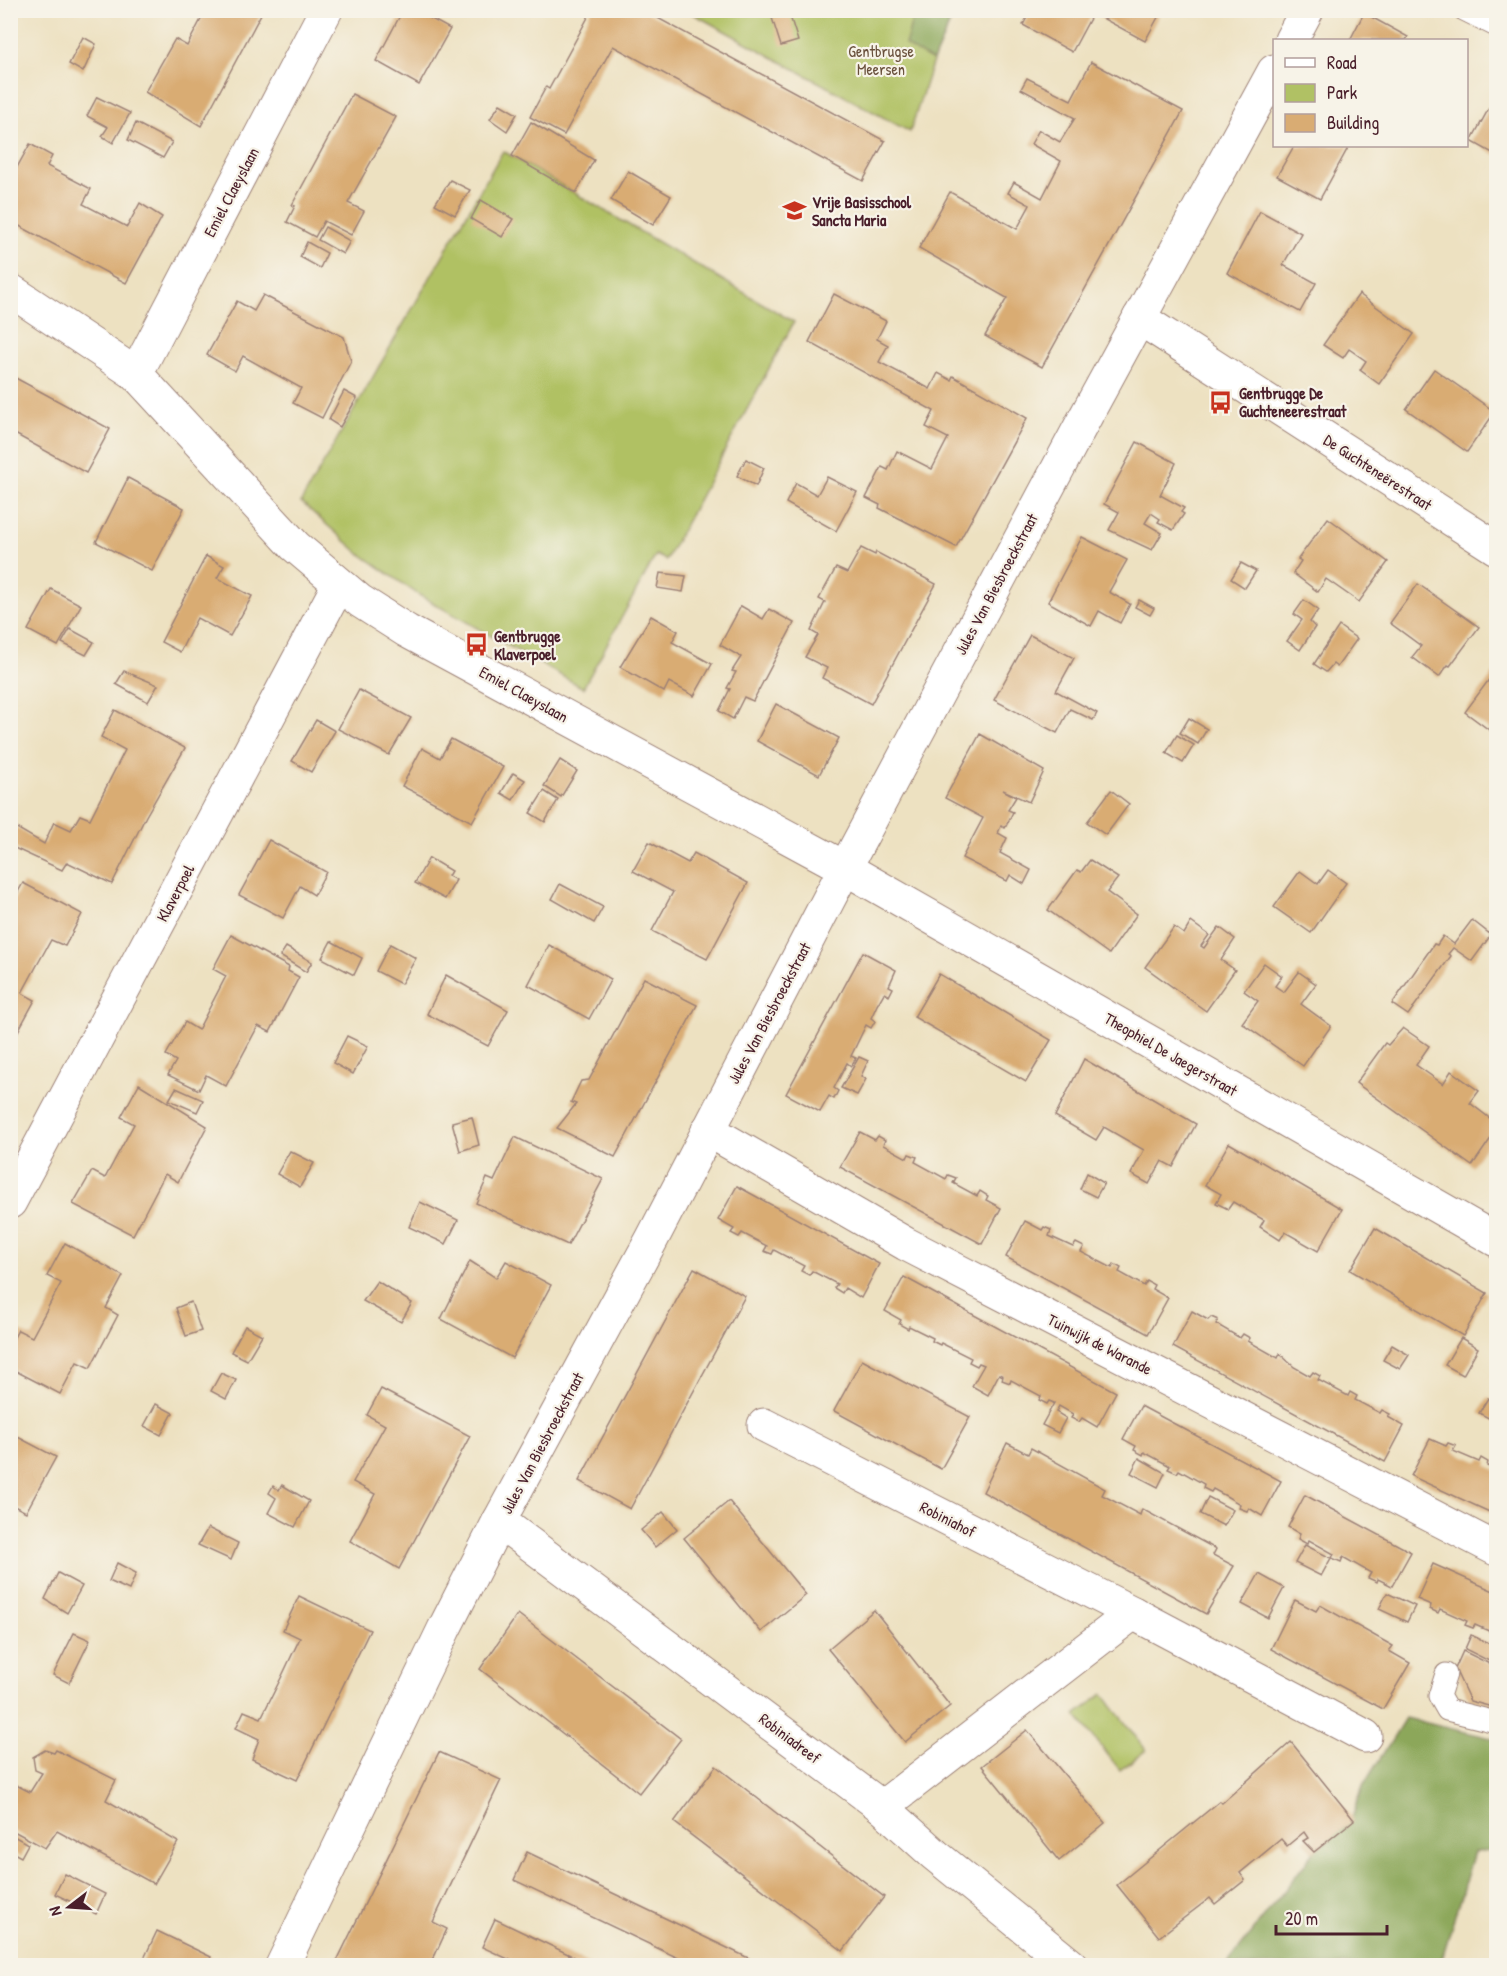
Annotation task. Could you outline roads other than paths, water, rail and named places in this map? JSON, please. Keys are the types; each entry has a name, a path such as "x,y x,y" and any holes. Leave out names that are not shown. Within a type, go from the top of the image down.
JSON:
{"street":[{"name":"Emiel Claeyslaan","path":"136,374 326,10"},
{"path":"1292,39 1307,10"},
{"name":"Jules Van Biesbroeckstraat","path":"282,1965 444,1629 499,1521 1139,318 1273,75"},
{"name":"Emiel Claeyslaan","path":"10,290 136,374 295,546 339,585 407,631 845,868"},
{"name":"De Guchteneërestraat","path":"1139,318 1497,548"},
{"name":"Klaverpoel","path":"10,1202 339,585"},
{"name":"Theophiel De Jaegerstraat","path":"845,868 1497,1240"},
{"name":"Tuinwijk de Warande","path":"708,1130 906,1244 1497,1549"},
{"name":"Robiniahof","path":"764,1425 1133,1613 1365,1736"},
{"name":"Robiniadreef","path":"499,1521 882,1807 935,1856 1072,1965"},
{"path":"882,1807 1133,1613"}],"lane":[{"path":"1464,10 1497,26"},
{"path":"1446,1674 1439,1696 1447,1710 1497,1722"}],"place":[{"name":"Vrije Basisschool Sancta Maria","path":"794,211"},
{"name":"Gentbrugge De Guchteneerestraat","path":"1221,402"},
{"name":"Gentbrugge Klaverpoel","path":"476,645"}],"park label":[{"name":"Gentbrugse Meersen","path":"881,60"}]}
